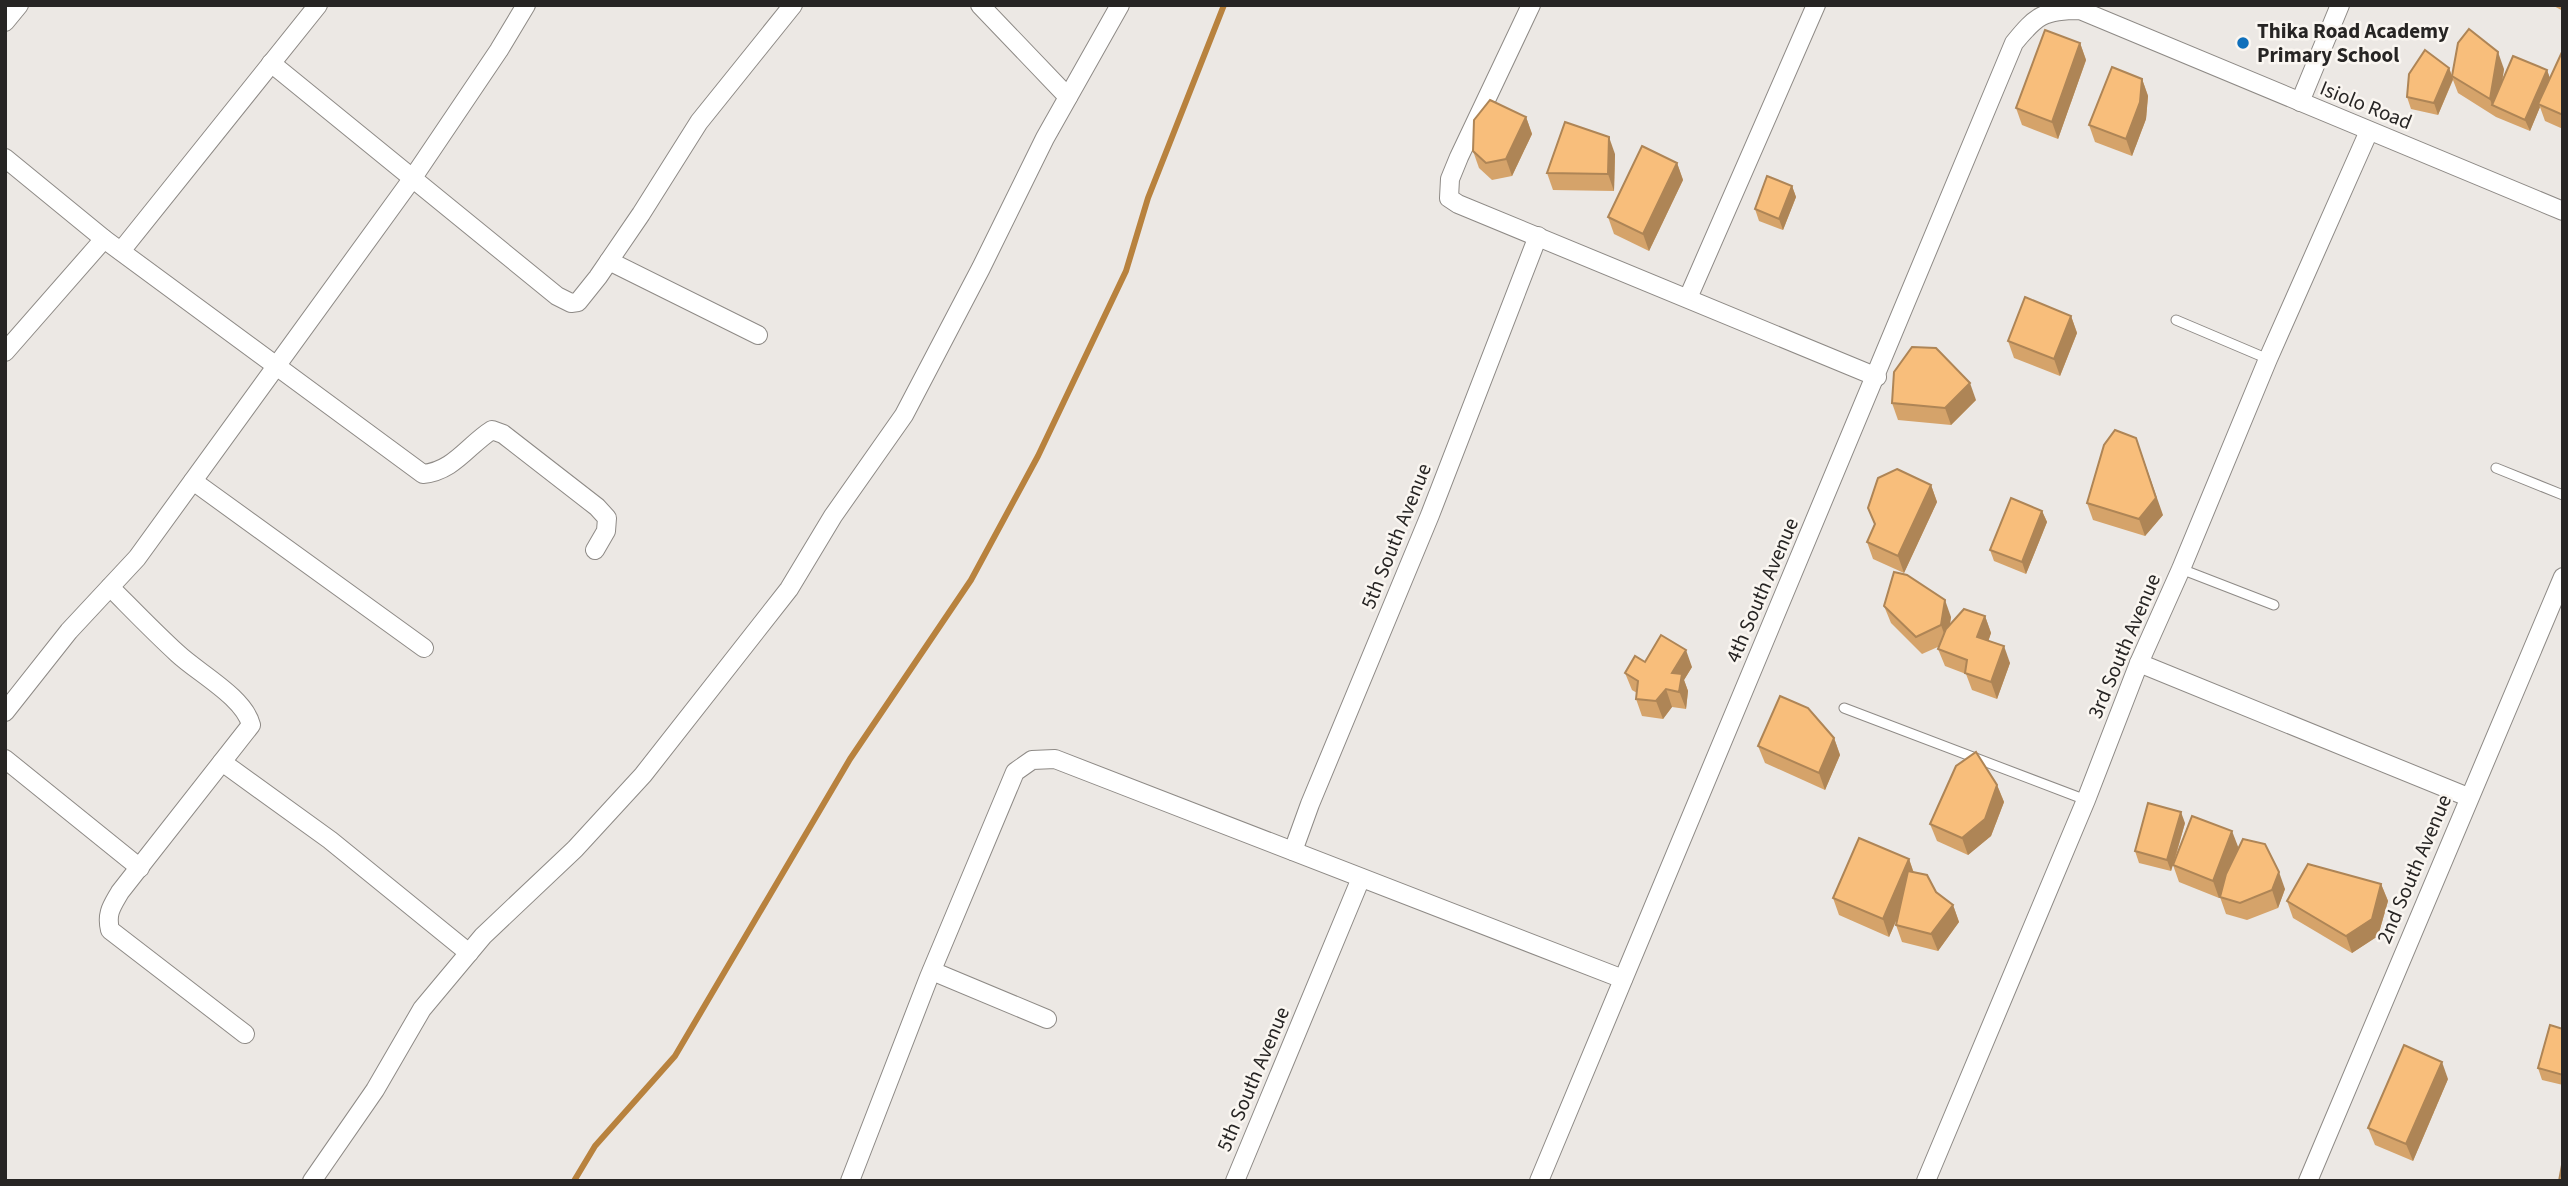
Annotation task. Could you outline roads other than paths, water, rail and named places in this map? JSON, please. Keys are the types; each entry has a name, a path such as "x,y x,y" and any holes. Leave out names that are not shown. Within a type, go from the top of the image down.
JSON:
{"street":[{"path":"5,22 19,5"},
{"path":"121,251 318,5"},
{"path":"5,712 69,631 137,558 279,366 412,179 526,5"},
{"path":"271,64 557,296 571,303 578,302 585,295 699,122 793,5"},
{"path":"980,5 1068,97"},
{"path":"312,1181 375,1090 422,1009 483,936 575,849 643,775 789,589 833,516 905,415 1068,97 1120,5"},
{"path":"1531,5 1459,157 1450,180 1448,198 1877,377"},
{"path":"1688,298 1816,5"},
{"path":"2300,102 2340,5"},
{"name":"Isiolo Road","path":"2033,19 2057,10 2080,10 2563,211"},
{"name":"4th South Avenue","path":"1539,1181 1877,377 2014,43 2033,19"},
{"name":"3rd South Avenue","path":"1926,1181 2086,800 2138,663 2267,359 2369,131"},
{"path":"5,158 104,239 423,474 437,472 450,465 492,430 503,434 597,507 607,518 606,531 595,550"},
{"name":"5th South Avenue","path":"1293,851 1430,515 1538,236"},
{"path":"5,352 104,239"},
{"path":"609,261 758,335"},
{"path":"193,481 424,648"},
{"name":"2nd South Avenue","path":"2308,1181 2563,577"},
{"path":"110,587 178,655 234,700 248,715 251,725 109,910 107,918 110,930 245,1034"},
{"path":"2138,663 2468,797"},
{"path":"850,1181 931,974 1015,772 1032,760 1055,759 1623,979"},
{"path":"5,760 140,868"},
{"path":"222,762 330,840 469,953"},
{"name":"5th South Avenue","path":"1234,1181 1361,878"},
{"path":"931,974 1047,1019"}],"lane":[{"path":"2176,320 2267,359"},
{"path":"2496,468 2563,495"},
{"path":"2180,569 2274,605"},
{"path":"1844,708 2086,800"}],"waterway":[{"path":"574,1181 595,1146 675,1056 850,759 971,580 1038,456 1126,271 1148,198 1224,5"}],"place":[{"name":"Thika Road Academy Primary School","path":"2243,43"}]}
